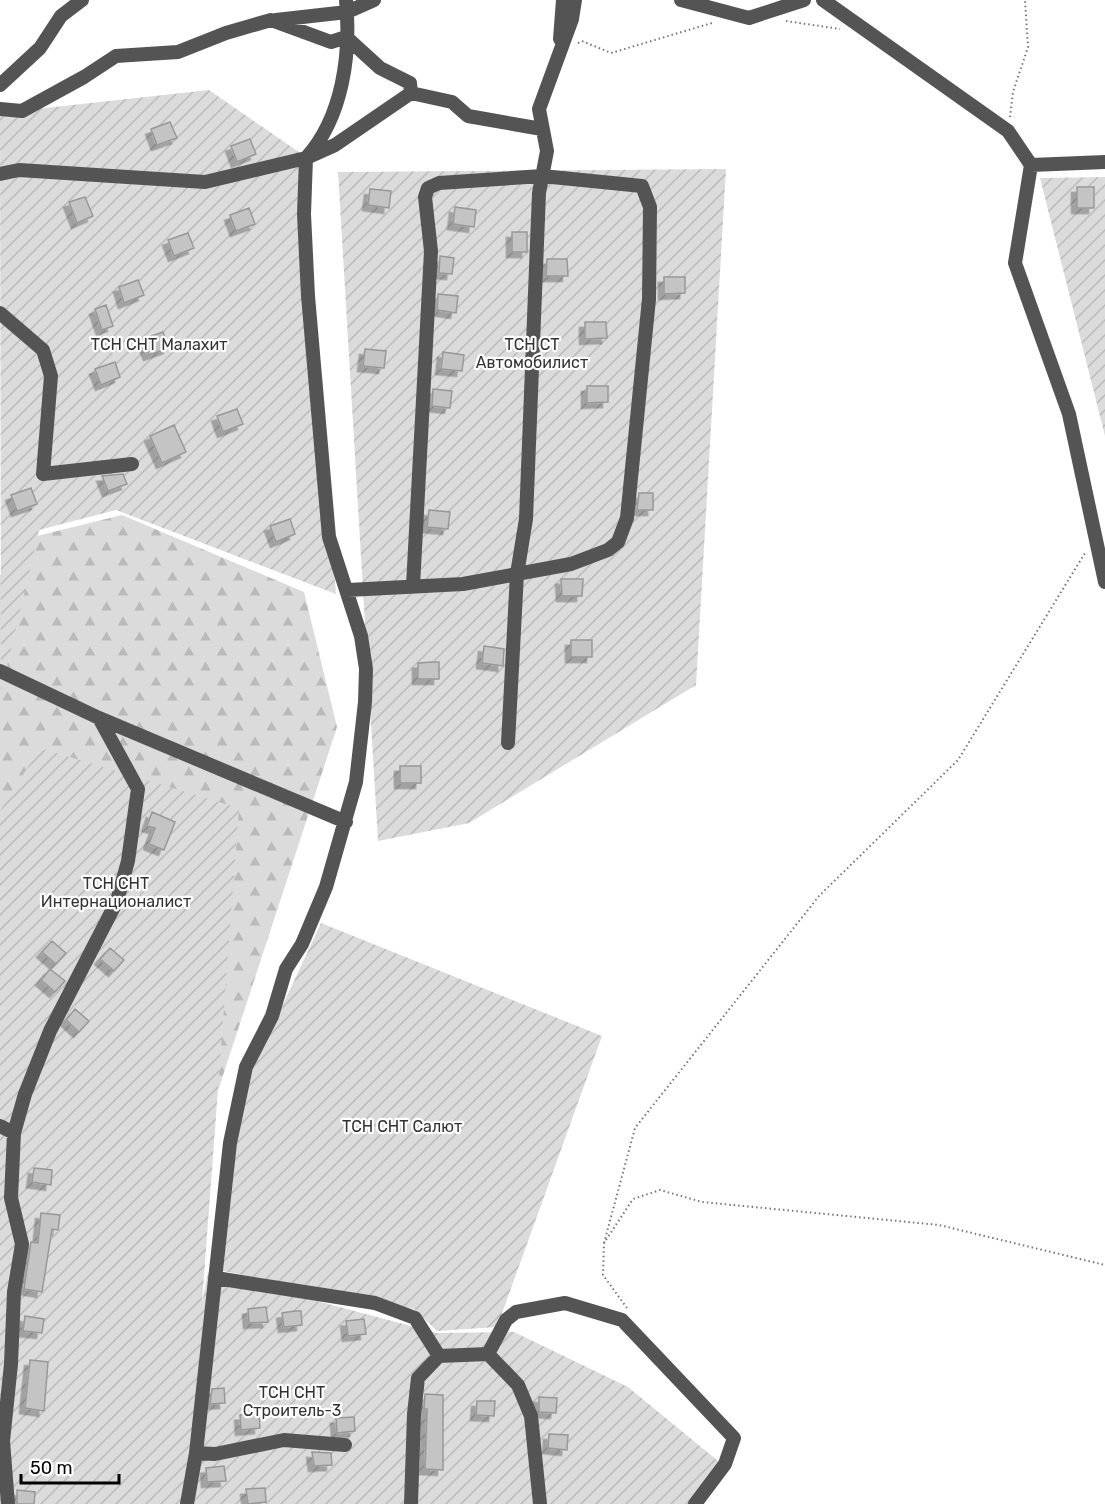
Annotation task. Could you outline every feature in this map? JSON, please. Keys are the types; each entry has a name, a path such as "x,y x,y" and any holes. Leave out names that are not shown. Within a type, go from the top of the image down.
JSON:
{"street":[{"path":"0,85 40,48 61,16 82,0"},
{"path":"0,109 22,111 84,77 116,56 178,52 226,33 271,20 374,0"},
{"path":"560,53 563,0"},
{"path":"508,743 517,574 526,519 538,204 547,151 539,109 572,20 576,0"},
{"path":"681,0 749,18 804,0"},
{"path":"823,0 1008,131 1031,165 1015,263 1069,414 1105,582"},
{"path":"187,1504 216,1278 230,1143 246,1067 272,1016 286,969 302,944 326,887 356,782 366,669 361,636 329,537 308,296 304,214 306,159 320,142 344,83 346,6"},
{"path":"271,20 331,42 346,37"},
{"path":"346,37 380,68 410,83 411,93"},
{"path":"0,174 19,170 205,182 306,159 335,145 411,93 452,102 468,116 542,129"},
{"path":"1031,165 1105,162"},
{"path":"348,590 463,584 571,564 608,550 624,530 649,298 650,207 642,186 542,176 435,183 426,192 431,251 413,586"},
{"path":"0,313 43,350 51,376 43,474 132,464"},
{"path":"0,671 99,718 346,822"},
{"path":"8,1504 2,1441 11,1364 14,1292 22,1244 11,1198 14,1133 25,1094 50,1031 103,933 117,901 128,861 138,789 99,718"},
{"path":"0,1126 14,1133"},
{"path":"216,1278 375,1303 415,1318 439,1356"},
{"path":"488,1354 506,1320 516,1312 565,1303 622,1320 734,1438 725,1464 695,1504"},
{"path":"411,1504 414,1414 418,1378 439,1356 488,1354 518,1385 531,1416 540,1504"},
{"path":"195,1453 215,1454 284,1440 345,1445"}],"path":[{"path":"1008,131 1013,92 1028,47 1025,0"},
{"path":"560,53 582,41 611,52 718,21"},
{"path":"781,21 849,30"},
{"path":"622,1320 630,1313 603,1275 604,1243 635,1128 819,896 958,760 1094,536"},
{"path":"604,1243 633,1199 660,1190 702,1202 939,1225 1105,1265"}],"green space":[{"name":"ТСН СНТ Малахит","path":"209,90 303,155 336,594 116,510 39,530 1,692 0,113"},
{"name":"ТСН СТ Автомобилист","path":"726,169 696,685 469,823 378,841 338,172"},
{"path":"1105,177 1105,436 1040,178"},
{"path":"122,515 304,592 337,727 212,1109 0,822 0,575 37,536"},
{"name":"ТСН СНТ Интернационалист","path":"40,748 239,808 202,1303 208,1272 437,1333 514,1332 628,1387 718,1461 690,1499 690,1504 0,1504 0,811"},
{"name":"ТСН СНТ Салют","path":"321,923 602,1036 497,1327 437,1331 414,1309 223,1271 237,1140 253,1069"}],"building":[{"path":"170,122 177,138 157,145 151,129"},
{"path":"250,139 256,154 237,162 231,146"},
{"path":"1077,187 1094,187 1094,208 1077,208"},
{"path":"370,189 391,191 389,208 368,205"},
{"path":"85,197 93,216 77,223 69,202"},
{"path":"455,207 476,210 474,227 453,224"},
{"path":"249,208 255,224 236,231 230,215"},
{"path":"512,232 527,232 527,252 512,252"},
{"path":"188,233 194,248 174,256 168,240"},
{"path":"440,256 454,258 452,274 439,273"},
{"path":"547,259 567,259 568,276 546,276"},
{"path":"664,277 685,277 685,293 664,294"},
{"path":"138,280 144,295 124,303 119,287"},
{"path":"438,294 458,296 456,313 437,310"},
{"path":"106,305 113,326 102,330 95,309"},
{"path":"585,322 606,322 607,338 585,339"},
{"path":"163,332 169,348 149,355 143,339"},
{"path":"365,349 386,351 384,368 363,366"},
{"path":"443,352 464,355 462,371 441,369"},
{"path":"115,362 120,377 101,385 95,369"},
{"path":"587,386 608,386 608,402 587,403"},
{"path":"433,389 452,391 450,408 432,406"},
{"path":"237,409 243,424 223,432 217,416"},
{"path":"174,425 186,452 162,463 150,436"},
{"path":"123,474 127,484 108,491 102,476"},
{"path":"31,488 37,504 17,511 11,495"},
{"path":"639,493 653,493 653,510 637,510"},
{"path":"429,510 450,512 448,529 427,527"},
{"path":"290,519 295,534 276,542 270,526"},
{"path":"561,579 583,579 582,596 562,596"},
{"path":"571,640 592,640 592,657 571,657"},
{"path":"484,646 504,649 503,666 482,663"},
{"path":"439,662 439,679 418,679 418,663"},
{"path":"400,766 421,766 421,783 400,783"},
{"path":"152,812 175,822 164,850 149,844 155,828 147,826"},
{"path":"52,941 66,953 56,964 42,952"},
{"path":"110,948 124,960 114,971 100,959"},
{"path":"50,969 65,981 55,992 41,980"},
{"path":"75,1009 89,1021 79,1032 66,1020"},
{"path":"34,1168 52,1170 51,1185 32,1182"},
{"path":"41,1213 60,1215 58,1230 52,1229 42,1292 24,1289 31,1242 38,1243"},
{"path":"266,1307 268,1322 249,1323 248,1309"},
{"path":"301,1311 302,1325 284,1327 282,1313"},
{"path":"25,1316 44,1319 42,1333 23,1331"},
{"path":"364,1319 366,1334 348,1336 346,1321"},
{"path":"30,1360 48,1362 44,1411 25,1408"},
{"path":"224,1388 225,1403 210,1404 212,1389"},
{"path":"425,1394 443,1395 443,1470 425,1469 427,1409 424,1409"},
{"path":"539,1397 557,1398 556,1413 539,1412"},
{"path":"477,1401 495,1401 494,1416 476,1415"},
{"path":"259,1414 260,1428 241,1430 240,1415"},
{"path":"354,1417 355,1431 337,1433 336,1418"},
{"path":"549,1434 568,1435 567,1450 548,1448"},
{"path":"312,1452 331,1453 332,1465 314,1466"},
{"path":"224,1466 226,1481 207,1482 206,1468"},
{"path":"265,1488 266,1502 248,1504 246,1489"},
{"path":"17,1490 35,1492 34,1504 17,1504"}],"park label":[{"name":"ТСН СНТ Строитель-3","path":"292,1401"}]}
